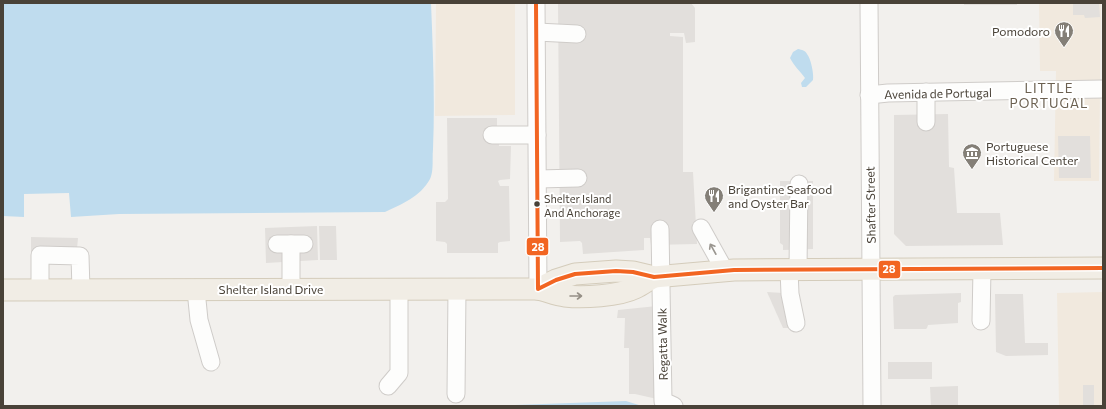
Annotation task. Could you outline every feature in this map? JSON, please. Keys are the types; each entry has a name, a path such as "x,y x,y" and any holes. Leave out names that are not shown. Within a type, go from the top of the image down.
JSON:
{"main road":[{"name":"Shelter Island Drive","path":"3,290 538,289 556,280 575,274 616,271 658,276 725,271 1103,268"}],"street":[{"path":"536,3 538,289"},
{"name":"Shafter Street","path":"869,3 872,406"},
{"path":"537,32 576,34"},
{"name":"Avenida de Portugal","path":"869,94 1103,89"},
{"path":"926,92 926,122"},
{"path":"492,135 537,136"},
{"path":"538,179 578,178"},
{"path":"796,323 790,294 794,270 799,184"},
{"path":"701,228 725,271"},
{"path":"658,276 660,229"},
{"path":"291,244 291,290"},
{"path":"40,290 40,255 80,256 81,290"},
{"path":"981,321 982,268"},
{"name":"Regatta Walk","path":"658,276 663,401 674,406"},
{"path":"388,386 399,373 399,289"},
{"path":"456,394 457,289"},
{"path":"196,290 199,320 211,362"}],"shaded area":[{"path":"436,3 515,3 515,115 435,116"},
{"path":"558,3 691,3 695,8 695,42 686,43 684,33 670,33 670,36 683,37 683,172 693,172 697,244 651,245 650,238 644,238 644,250 583,254 582,243 580,241 560,242"},
{"path":"964,3 1017,3 1017,5 964,5"},
{"path":"1039,3 1101,3 1099,181 1054,181 1056,71 1040,71"},
{"path":"1073,3 1099,3 1100,17 1085,18 1084,15 1073,15"},
{"path":"948,114 949,167 954,168 957,213 1000,213 1003,245 906,246 894,234 894,115"},
{"path":"447,118 497,118 497,127 500,127 499,146 511,146 510,179 498,181 500,186 509,186 510,241 498,243 498,253 447,253 447,244 445,242 436,241 436,202 445,202 448,199"},
{"path":"1058,136 1090,136 1091,178 1059,178"},
{"path":"780,181 813,181 813,249 783,250 783,245 780,243"},
{"path":"317,226 318,260 266,263 265,228"},
{"path":"319,226 336,226 337,260 320,260"},
{"path":"31,237 78,238 77,249 85,250 85,263 31,262"},
{"path":"767,292 799,294 798,328 783,328"},
{"path":"1103,292 1103,406 1059,406 1057,293"},
{"path":"961,293 961,302 958,303 958,323 928,325 926,329 894,329 893,297 895,295"},
{"path":"995,294 1023,294 1025,343 1048,343 1048,355 1006,356 996,352"},
{"path":"657,306 657,399 629,394 629,348 624,348 625,318 617,318 618,310"},
{"path":"888,362 932,362 932,379 888,379"},
{"path":"1083,385 1094,385 1094,406 1083,406"},
{"path":"958,386 958,406 931,406 930,387"}],"water":[{"path":"3,3 431,3 434,112 432,168 430,179 416,195 404,203 385,212 119,214 71,217 69,193 24,194 24,217 3,216"},
{"path":"798,49 803,50 806,53 810,59 812,67 813,80 806,87 802,87 801,83 805,78 790,58 793,52"},
{"path":"626,401 642,406 487,406"}],"transit line":[{"name":"28","path":"536,3 538,289 556,280 575,274 616,271 633,272 654,277 734,270 1103,268"}],"place":[{"name":"Pomodoro","path":"1064,48"},
{"name":"Portuguese Historical Center","path":"972,170"},
{"name":"Shelter Island And Anchorage","path":"537,204"},
{"name":"Brigantine Seafood and Oyster Bar","path":"714,213"}],"district":[{"name":"LITTLE PORTUGAL","path":"1049,96"}]}
